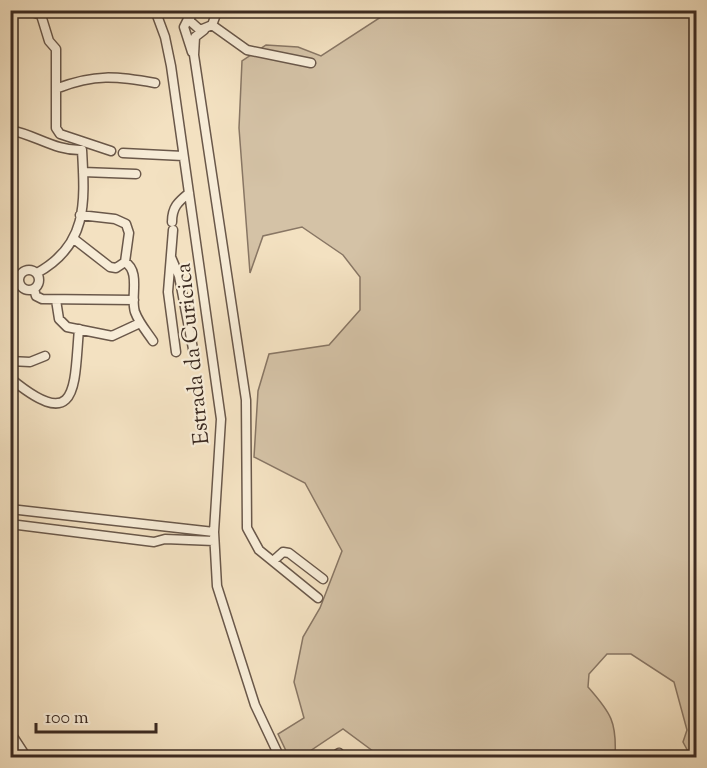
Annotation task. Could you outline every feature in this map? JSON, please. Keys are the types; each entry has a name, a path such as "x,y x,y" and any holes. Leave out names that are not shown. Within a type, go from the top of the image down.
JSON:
{"street":[{"path":"27,10 41,15 49,41 56,49 58,88 56,128 60,134 111,151"},
{"name":"Estrada da Curicica","path":"155,10 169,56 221,419 214,537 221,602 255,705 280,758"},
{"path":"213,10 215,17 208,28 195,37 194,55 246,400 247,528 251,540 318,598"},
{"path":"190,14 192,25 208,28 247,50 311,63"},
{"path":"190,14 184,23 185,34 194,55"},
{"path":"58,88 78,81 106,76 155,83"},
{"path":"10,130 28,134 60,149 82,150"},
{"path":"34,289 23,289 18,278 26,270 37,273 60,259 75,239 80,215 83,172 82,140"},
{"path":"123,153 183,156"},
{"path":"83,172 136,174"},
{"path":"176,352 168,292 172,226 176,205 189,193"},
{"path":"75,239 110,267 116,268 125,262 129,233 126,224 115,219 80,215"},
{"path":"171,257 179,276 194,354"},
{"path":"125,262 134,272 134,310 153,341"},
{"path":"34,289 39,279 37,273"},
{"path":"34,289 39,298 56,300 134,300"},
{"path":"56,300 62,324 79,329 112,336 140,323"},
{"path":"10,378 34,398 44,402 54,403 67,399 73,391 79,329"},
{"path":"10,361 30,362 45,356"},
{"path":"10,508 214,537"},
{"path":"18,525 154,542 165,539 214,537"},
{"path":"273,561 283,552 289,553 323,579"},
{"path":"10,732 27,758"}],"shaded area":[{"path":"390,11 696,11 696,757 691,757 683,742 687,730 674,682 631,654 607,654 589,674 588,687 611,719 615,735 615,757 381,757 343,729 301,757 289,757 278,734 304,718 294,682 303,637 320,608 342,551 305,483 254,457 258,391 269,354 329,345 360,310 360,277 343,255 302,227 263,236 250,273 239,128 242,61 266,45 298,47 321,56"}]}
